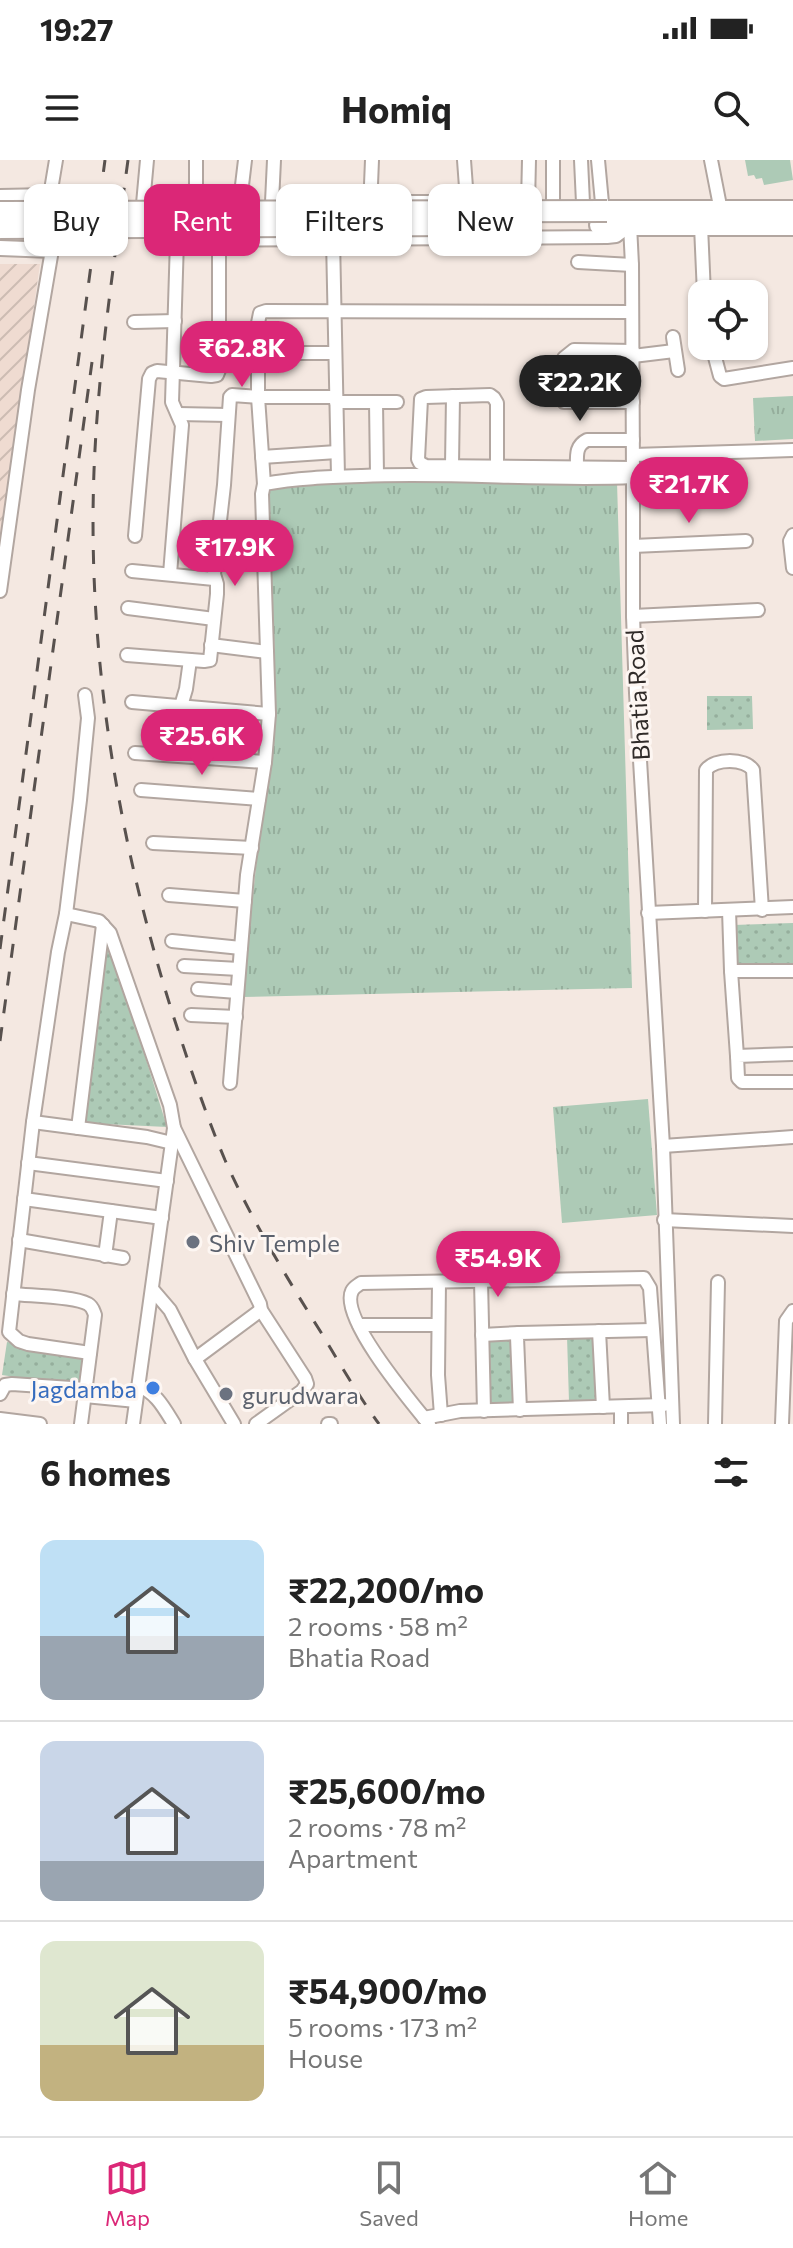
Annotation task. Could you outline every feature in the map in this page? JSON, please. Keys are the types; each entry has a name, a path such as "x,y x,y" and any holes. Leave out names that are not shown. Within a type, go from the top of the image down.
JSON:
{"highway":[{"path":"0,228 793,211"},
{"path":"0,212 613,215 701,226 793,225"}],"street":[{"path":"52,184 56,160"},
{"path":"145,184 147,160"},
{"path":"196,160 196,184"},
{"path":"242,184 245,160"},
{"path":"272,202 274,160"},
{"path":"371,184 372,160"},
{"path":"464,160 466,184"},
{"path":"528,184 529,160"},
{"path":"553,160 553,203"},
{"path":"581,160 583,203"},
{"name":"Bhatia Road","path":"598,160 613,215 632,265 633,616 663,1146 673,1424"},
{"path":"711,160 721,211"},
{"path":"0,197 24,197"},
{"path":"260,202 276,202"},
{"path":"412,239 616,236 613,215 583,203 542,203"},
{"path":"701,226 703,280"},
{"path":"0,248 24,249"},
{"path":"0,591 28,390 51,256"},
{"path":"170,574 182,425 172,402 177,256"},
{"path":"135,536 152,373 211,376 217,375 219,370 219,256"},
{"path":"333,256 338,476"},
{"path":"578,262 632,265"},
{"path":"230,1083 245,901 269,714 264,484 258,397 260,313 632,312"},
{"path":"134,322 175,321"},
{"path":"633,402 564,402 560,396 564,358 574,350 633,353 673,344 678,370"},
{"path":"258,353 335,353"},
{"path":"716,360 720,376 724,379 793,368"},
{"path":"127,655 210,660 217,594 214,579 232,395 397,402"},
{"path":"497,466 497,403 494,398 490,395 421,399 418,459 426,466 633,467 793,450"},
{"path":"452,465 453,396"},
{"path":"376,402 377,475"},
{"path":"178,414 228,415"},
{"path":"577,468 577,449 581,443 587,440 633,440"},
{"path":"262,457 337,452"},
{"path":"264,484 338,476 418,474 579,479 633,467"},
{"path":"793,535 790,541 793,568"},
{"path":"633,546 746,541"},
{"path":"132,571 214,579"},
{"path":"128,608 214,619"},
{"path":"633,616 758,610"},
{"path":"211,645 267,652"},
{"path":"181,706 190,660"},
{"path":"85,695 88,727 66,914 33,1122 9,1332 12,1337 28,1344 90,1353"},
{"path":"132,702 269,714"},
{"path":"135,753 265,762"},
{"path":"705,911 706,770 718,762 742,762 753,770 762,910"},
{"path":"141,790 259,799"},
{"path":"153,843 252,848"},
{"path":"169,895 245,901"},
{"path":"648,913 793,907"},
{"path":"729,910 740,1081 793,1082"},
{"path":"66,914 99,921 110,933 170,1105 174,1128 261,1310 305,1378 307,1384 302,1391 256,1424"},
{"path":"78,1128 103,925"},
{"path":"172,941 241,948"},
{"path":"184,966 239,969"},
{"path":"731,971 793,971"},
{"path":"198,989 237,992"},
{"path":"191,1015 236,1017"},
{"path":"737,1056 793,1054"},
{"path":"33,1122 172,1143"},
{"path":"133,1424 174,1128"},
{"path":"663,1146 793,1137"},
{"path":"28,1163 167,1181"},
{"path":"24,1199 162,1218"},
{"path":"105,1256 111,1211"},
{"path":"664,1220 793,1226"},
{"path":"19,1240 123,1258"},
{"path":"660,1424 658,1405 652,1330 650,1288 644,1278 361,1283 353,1288 351,1302 359,1325 380,1360 427,1421 441,1415 484,1411 621,1407 658,1405 672,1404"},
{"path":"481,1281 484,1411"},
{"path":"439,1282 437,1325 441,1415"},
{"path":"715,1424 718,1282"},
{"path":"152,1289 170,1310 234,1424"},
{"path":"13,1294 66,1299 92,1307 95,1315 81,1424"},
{"path":"195,1359 261,1310"},
{"path":"782,1424 789,1368 786,1321 793,1311"},
{"path":"359,1325 437,1325"},
{"path":"482,1335 652,1330"},
{"path":"599,1331 603,1407"},
{"path":"519,1333 520,1410"},
{"path":"0,1394 5,1385 12,1384 136,1401"},
{"path":"138,1386 149,1390 174,1424"},
{"path":"621,1407 621,1424"},
{"path":"0,1419 40,1424"}],"shaded area":[{"path":"0,264 40,264 0,545"}],"green space":[{"path":"745,160 790,160 793,180 764,185 762,178 748,176"},
{"path":"793,396 793,439 755,441 753,398"},
{"path":"496,479 617,482 632,988 242,997 275,658 267,490 354,481"},
{"path":"707,696 752,696 753,729 707,730"},
{"path":"793,923 793,966 734,968 733,925"},
{"path":"111,946 167,1127 83,1123 106,953"},
{"path":"648,1099 657,1215 562,1223 553,1107"},
{"path":"595,1335 598,1401 569,1402 567,1336"},
{"path":"512,1337 514,1405 487,1406 485,1338"},
{"path":"7,1342 85,1354 80,1387 2,1375"}],"railway":[{"path":"0,949 105,160"},
{"path":"128,160 99,393 93,540 101,678 122,815 136,882 173,1015 225,1160 283,1270 379,1424"},
{"path":"0,1041 92,362"}],"place":[{"name":"Shiv Temple","path":"193,1242"},
{"name":"Jagdamba","path":"153,1388"},
{"name":"gurudwara","path":"226,1394"}]}
